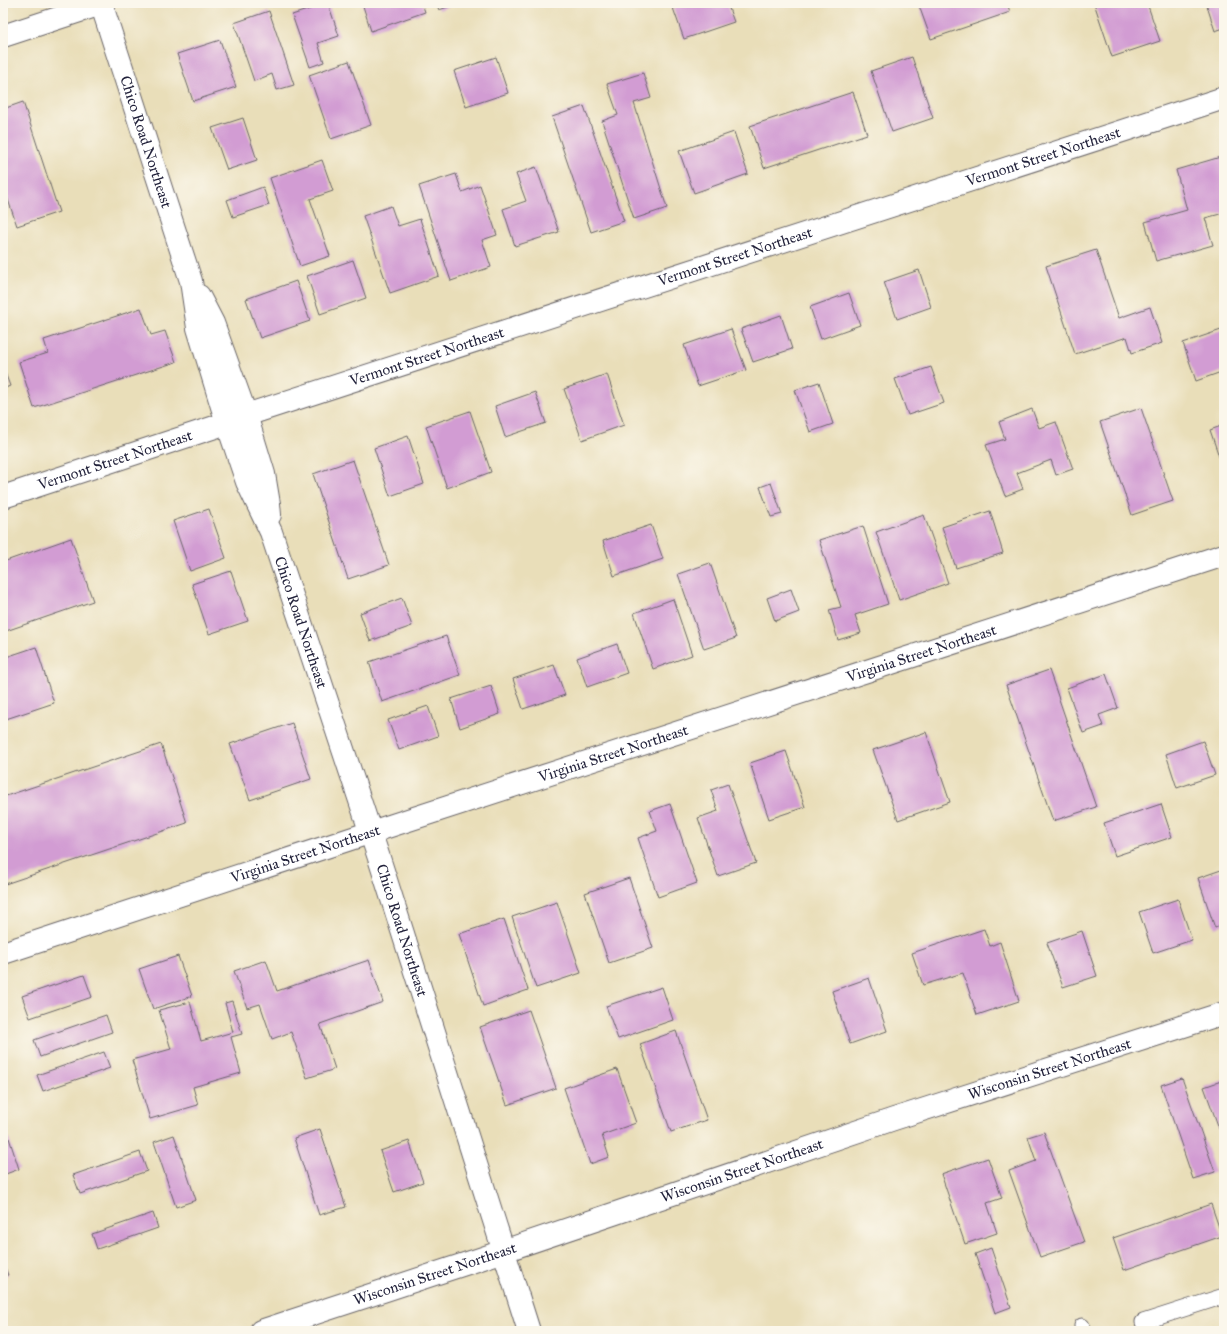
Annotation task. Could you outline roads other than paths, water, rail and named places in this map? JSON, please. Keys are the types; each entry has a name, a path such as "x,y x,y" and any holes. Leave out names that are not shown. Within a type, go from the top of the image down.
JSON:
{"street":[{"path":"3,36 102,3"},
{"name":"Chico Road Northeast","path":"102,3 191,281 198,328 237,419 247,482 271,532 370,833 529,1331"},
{"name":"Vermont Street Northeast","path":"3,497 237,419 1224,98"},
{"name":"Virginia Street Northeast","path":"3,953 1224,556"},
{"name":"Wisconsin Street Northeast","path":"261,1331 894,1119 1224,1012"}],"lane":[{"path":"1146,1331 1142,1322 1224,1296"}]}
